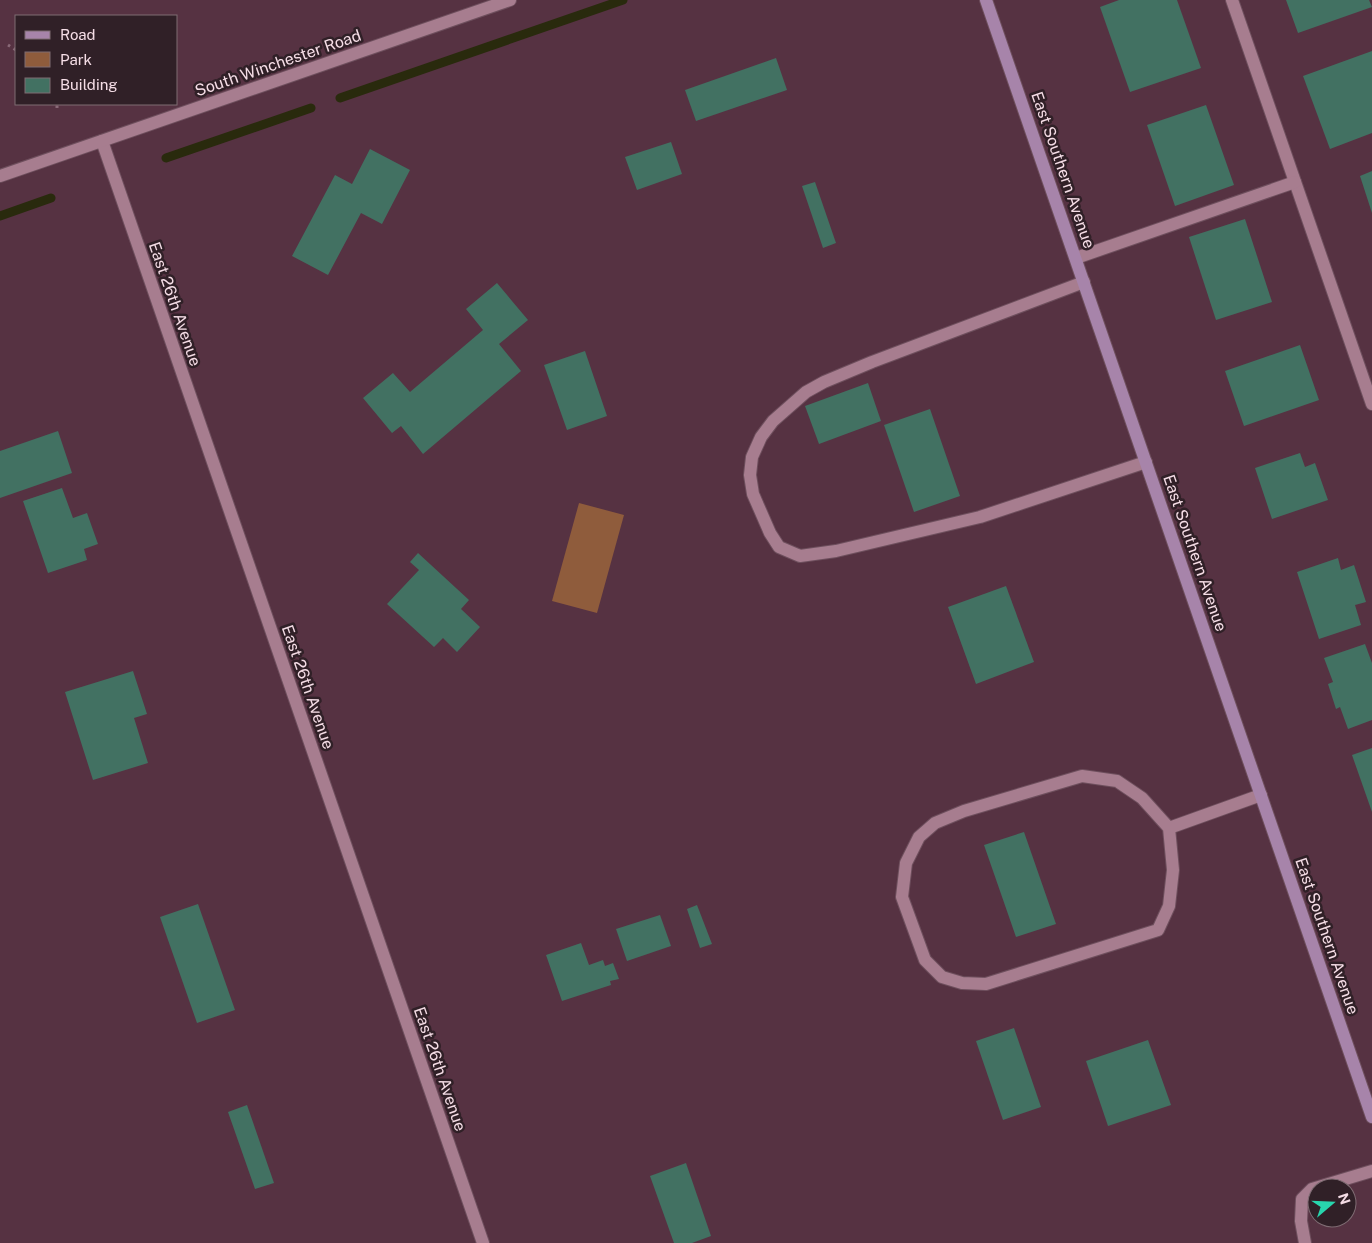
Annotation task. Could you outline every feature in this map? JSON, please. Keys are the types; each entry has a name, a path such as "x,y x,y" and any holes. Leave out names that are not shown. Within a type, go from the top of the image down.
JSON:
{"main road":[{"name":"East Southern Avenue","path":"986,0 1372,1117"}],"street":[{"name":"South Winchester Road","path":"0,176 510,0"},
{"path":"1232,0 1372,404"},
{"name":"East 26th Avenue","path":"102,141 483,1243"},
{"path":"1076,258 1295,182"},
{"path":"1084,282 872,362 824,382 806,392 773,421 761,437 752,457 750,475 753,494 770,533 779,547 800,556 836,551 980,517 1146,462"},
{"path":"1082,776 1117,781 1142,798 1169,828 1173,870 1169,906 1158,930 986,984 962,983 942,976 925,960 902,898 906,863 919,837 935,823 964,811 1082,776"},
{"path":"1169,828 1261,795"},
{"path":"1305,1243 1301,1221 1302,1199 1312,1189 1372,1171"}],"path":[{"path":"8,45 15,49"}],"green space":[{"path":"579,503 624,515 597,613 552,601"}],"building":[{"path":"1119,0 1177,0 1201,68 1130,92 1100,7"},
{"path":"1286,0 1369,0 1372,7 1298,33"},
{"path":"1372,51 1372,133 1330,149 1303,76"},
{"path":"776,58 787,90 696,121 685,90"},
{"path":"1206,105 1234,185 1175,206 1147,125"},
{"path":"671,142 682,174 637,190 625,157"},
{"path":"370,149 410,170 382,224 361,213 328,275 292,256 335,175 352,184"},
{"path":"1372,171 1372,213 1360,176"},
{"path":"815,182 836,243 823,248 802,186"},
{"path":"1245,219 1272,302 1216,320 1189,237"},
{"path":"497,283 528,320 499,344 521,371 423,454 401,426 392,433 363,398 393,373 410,392 483,330 466,309"},
{"path":"1300,345 1319,400 1244,426 1225,371"},
{"path":"585,351 607,416 567,430 544,365"},
{"path":"868,383 881,421 819,444 805,406"},
{"path":"930,409 960,496 914,512 884,425"},
{"path":"58,431 72,473 0,498 0,451"},
{"path":"1300,453 1305,467 1315,463 1328,500 1272,519 1255,468"},
{"path":"62,488 73,518 87,513 98,544 84,549 87,560 48,573 23,501"},
{"path":"418,553 469,600 461,609 480,627 457,652 443,638 434,647 387,604 419,570 410,562"},
{"path":"1338,558 1341,570 1354,565 1366,602 1355,605 1361,625 1319,639 1297,572"},
{"path":"1006,586 1034,662 976,684 948,607"},
{"path":"1365,644 1372,663 1372,720 1348,729 1340,707 1336,709 1328,684 1333,682 1324,658"},
{"path":"133,671 147,714 134,718 148,763 93,780 65,692"},
{"path":"1372,748 1372,812 1352,755"},
{"path":"1024,832 1056,924 1016,937 984,845"},
{"path":"198,904 235,1010 197,1023 160,917"},
{"path":"697,905 712,944 700,948 687,909"},
{"path":"660,915 671,946 627,961 616,929"},
{"path":"581,943 589,965 603,960 605,966 613,963 619,979 610,981 611,985 562,1001 546,955"},
{"path":"1014,1028 1041,1107 1003,1120 976,1041"},
{"path":"1148,1040 1171,1105 1108,1126 1086,1061"},
{"path":"247,1105 274,1183 255,1189 228,1112"},
{"path":"686,1163 711,1236 692,1243 674,1243 650,1176"}],"waterway":[{"path":"340,98 623,0"},
{"path":"166,158 311,108"},
{"path":"0,216 51,198"}]}
